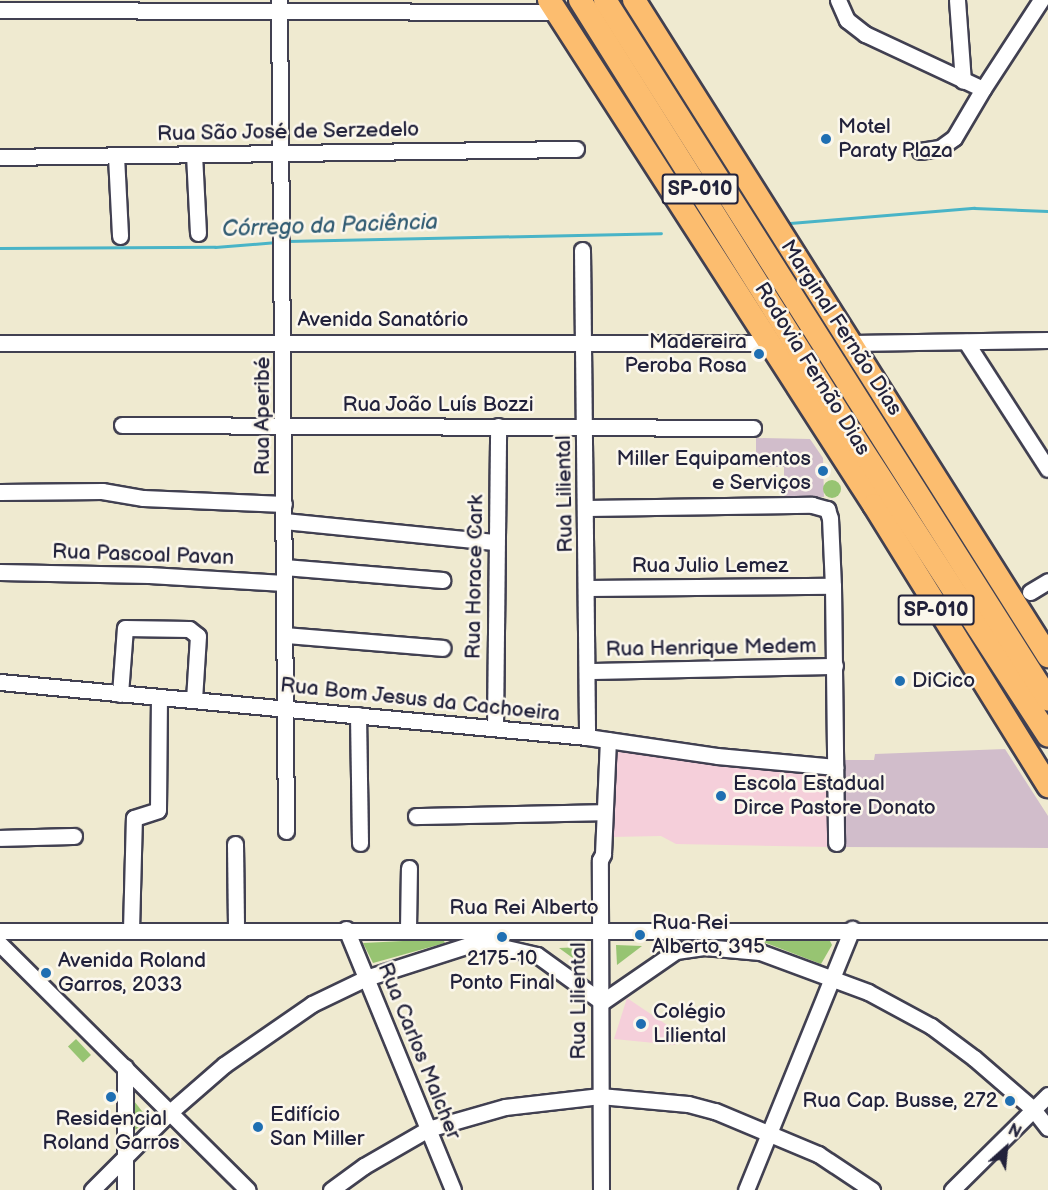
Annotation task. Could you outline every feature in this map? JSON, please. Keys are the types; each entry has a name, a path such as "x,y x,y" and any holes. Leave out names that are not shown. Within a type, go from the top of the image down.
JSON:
{"highway":[{"name":"Rodovia Fernão Dias","path":"580,0 848,426 1048,735"},
{"name":"Rodovia Fernão Dias","path":"605,0 1048,699"},
{"name":"Marginal Fernão Dias","path":"634,0 1048,656"},
{"name":"SP-010","path":"552,6 766,342 874,505 1048,786"}],"street":[{"path":"838,0 847,20 865,34 983,89"},
{"path":"957,0 963,81"},
{"path":"920,151 940,148 954,138 1041,0"},
{"path":"0,9 279,5 552,6"},
{"name":"Rua Aperibé","path":"279,5 283,258 286,831"},
{"name":"Rua São José de Serzedelo","path":"0,157 576,149"},
{"path":"194,154 198,233"},
{"path":"116,156 120,236"},
{"name":"Rua Liliental","path":"582,250 588,671 586,737"},
{"path":"852,343 1048,340"},
{"name":"Avenida Sanatório","path":"0,343 766,342"},
{"path":"966,342 1048,469"},
{"name":"Rua João Luís Bozzi","path":"122,425 753,428"},
{"name":"Rua Horace Cark","path":"495,728 494,542 498,426"},
{"path":"0,492 102,492 143,498 284,504"},
{"path":"586,508 812,505 824,507 830,518 835,666 836,843"},
{"path":"284,521 494,542"},
{"path":"284,567 442,580"},
{"name":"Rua Pascoal Pavan","path":"0,572 138,574 284,583"},
{"path":"1030,592 1048,581"},
{"name":"Rua Julio Lemez","path":"587,588 832,586"},
{"path":"120,693 125,628 189,629 198,636 194,700"},
{"path":"285,635 442,648"},
{"name":"Rua Henrique Medem","path":"588,671 835,666"},
{"name":"Rua Bom Jesus da Cachoeira","path":"0,682 586,737 836,767"},
{"path":"131,930 134,819 141,814 157,813 159,808 159,697"},
{"path":"358,715 360,843"},
{"name":"Rua Liliental","path":"601,1190 600,860 603,854 609,740"},
{"path":"416,816 604,812"},
{"path":"0,838 74,836"},
{"path":"235,844 236,930"},
{"path":"408,929 409,868"},
{"name":"Rua Carlos Malcher","path":"346,929 453,1190"},
{"path":"746,1190 852,929"},
{"name":"Rua Rei Alberto","path":"0,931 852,929 1048,931"},
{"path":"17,960 18,944 34,930"},
{"path":"0,944 248,1190"},
{"path":"92,1190 170,1112 268,1033 312,1004 366,978 469,945 489,944 537,955 602,1002 662,958 693,948 760,952 868,992 931,1026 1033,1109 1048,1128"},
{"path":"125,1067 125,1190"},
{"path":"952,1190 1048,1095"},
{"path":"331,1190 364,1166 428,1129 506,1107 600,1096 688,1104 771,1132 818,1154 872,1190"}],"shaded area":[{"path":"756,438 810,439 823,458 824,497 784,498 784,467 756,467"},
{"path":"1005,749 1048,816 1048,848 844,847 842,760 874,760 875,754"},
{"name":"Escola Estadual Dirce Pastore Donato","path":"621,750 828,774 829,847 676,844 661,836 612,837 615,756"},
{"name":"Colégio Liliental","path":"627,998 682,1035 677,1036 675,1045 614,1039"}],"green space":[{"path":"828,480 836,480 841,485 839,496 828,498 823,493 823,485"},
{"path":"443,939 445,943 373,963 363,943"},
{"path":"761,941 830,941 832,945 821,964"},
{"path":"616,945 642,946 617,965"},
{"path":"582,947 581,964 559,948"},
{"path":"76,1039 91,1055 83,1063 68,1047"},
{"path":"134,1101 149,1120 132,1132 130,1130"}],"waterway":[{"name":"Córrego da Paciência","path":"790,223 974,208 1048,211"},
{"name":"Córrego da Paciência","path":"287,241 661,233"},
{"name":"Córrego da Paciência","path":"0,248 215,247 277,242"}],"place":[{"name":"Motel Paraty Plaza","path":"826,139"},
{"name":"Madereira Peroba Rosa","path":"759,354"},
{"name":"Miller Equipamentos e Serviços","path":"823,471"},
{"name":"DiCico","path":"900,681"},
{"name":"Escola Estadual Dirce Pastore Donato","path":"721,796"},
{"name":"Rua Rei Alberto, 395","path":"640,935"},
{"name":"2175-10 Ponto Final","path":"502,937"},
{"name":"Avenida Roland Garros, 2033","path":"46,973"},
{"name":"Colégio Liliental","path":"641,1024"},
{"name":"Residencial Roland Garros","path":"111,1097"},
{"name":"Rua Cap. Busse, 272","path":"1010,1101"},
{"name":"Edifício San Miller","path":"258,1127"}]}
